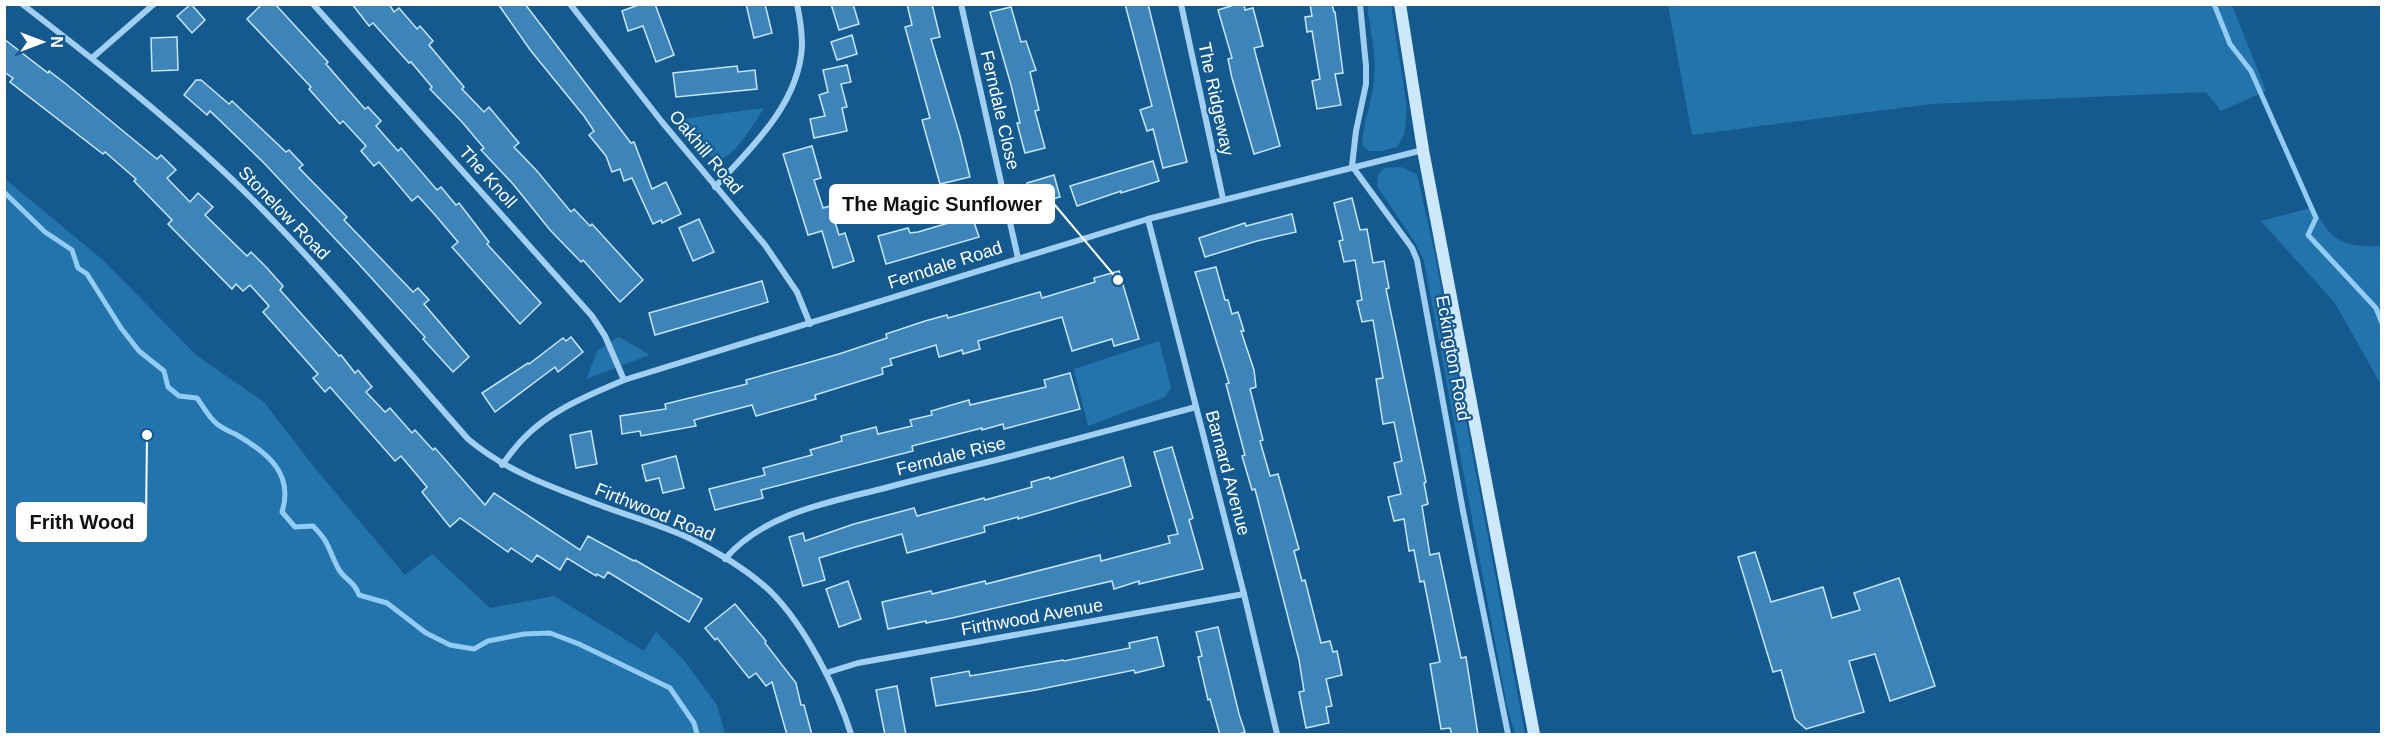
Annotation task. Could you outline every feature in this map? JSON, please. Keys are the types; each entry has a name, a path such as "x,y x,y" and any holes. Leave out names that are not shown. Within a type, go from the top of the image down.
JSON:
{"main road":[{"name":"Eckington Road","path":"1400,4 1423,150 1534,735"}],"street":[{"name":"Stonelow Road","path":"22,4 92,58 192,143 251,198 326,277 468,439 502,465"},
{"path":"92,58 153,4"},
{"name":"The Knoll","path":"313,4 592,316 605,336 624,380"},
{"name":"Oakhill Road","path":"570,4 715,187 765,244 797,292 810,324"},
{"path":"715,187 757,142 780,110 791,89 799,67 802,47 797,4"},
{"name":"Ferndale Close","path":"960,4 1018,258"},
{"name":"The Ridgeway","path":"1181,4 1223,199"},
{"path":"1352,166 1356,130 1366,84 1360,4"},
{"name":"Ferndale Road","path":"502,465 523,438 544,421 592,394 624,380 1148,219 1423,150"},
{"name":"Eckington Road","path":"1352,166 1412,248 1417,260 1463,511 1508,735"},
{"name":"Barnard Avenue","path":"1148,219 1244,594 1277,735"},
{"name":"Ferndale Rise","path":"725,559 734,548 756,532 776,521 823,503 1084,438 1196,407"},
{"name":"Firthwood Road","path":"502,465 549,487 689,538 725,559 771,593 790,616 826,673 851,735"},
{"name":"Firthwood Avenue","path":"826,673 858,663 1244,594"}],"shaded area":[{"path":"1367,5 1391,5 1407,108 1404,135 1397,147 1381,151 1369,151 1362,145 1375,71"},
{"path":"1668,5 2232,5 2266,91 2221,111 2206,92 1931,104 1692,135"},
{"path":"764,108 741,142 721,158 711,157 681,119"},
{"path":"1401,167 1417,174 1434,250 1525,734 1515,734 1507,706 1424,261 1416,244 1377,186 1378,174 1385,168"},
{"path":"4,178 104,261 196,355 264,402 314,467 405,575 432,554 490,608 554,596 644,651 656,632 682,658 717,705 725,734 5,734"},
{"path":"2314,207 2326,228 2340,240 2357,246 2381,246 2381,385 2335,303 2261,221"},
{"path":"619,337 650,355 586,379 598,350"},
{"path":"1159,341 1171,387 1165,397 1088,426 1074,369"}],"building":[{"path":"191,4 205,20 192,33 177,16"},
{"path":"262,4 275,4 328,62 326,64 365,109 368,107 381,121 376,126 398,151 401,148 437,190 441,187 456,205 459,203 489,242 487,244 541,303 520,324 452,247 458,242 436,216 418,196 412,201 379,162 374,166 361,151 366,146 343,121 340,124 309,89 311,87 247,19"},
{"path":"352,4 389,4 394,12 399,8 417,29 420,26 433,41 429,45 464,87 462,89 484,112 489,107 519,143 514,147 571,212 574,209 590,226 592,224 643,280 620,302 583,260 581,262 550,230 513,184 481,150 484,148 462,122 430,89 432,87 411,62 409,63 373,23 369,26"},
{"path":"498,4 525,4 631,143 634,142 652,189 666,182 681,214 662,223 661,220 653,224 632,178 624,181 620,169 612,172 606,156 589,135 594,131 584,116 531,51"},
{"path":"641,4 655,4 674,55 656,62 643,26 628,31 622,11"},
{"path":"746,4 765,4 772,33 754,38"},
{"path":"831,4 853,4 859,24 839,30"},
{"path":"907,4 932,4 940,37 931,39 970,177 940,184 922,120 930,118 905,27 912,25"},
{"path":"1125,4 1148,4 1187,162 1163,168 1153,129 1147,131 1140,110 1152,106"},
{"path":"1244,4 1245,10 1253,8 1263,46 1254,48 1280,146 1254,154 1232,78 1228,59 1232,58 1218,10"},
{"path":"1310,4 1332,4 1335,12 1343,73 1335,74 1341,105 1317,109 1312,81 1320,79 1312,31 1307,32 1305,17 1312,16"},
{"path":"1011,7 1021,42 1026,41 1036,70 1030,72 1039,110 1035,111 1045,148 1025,153 1011,85 990,12"},
{"path":"852,35 857,54 837,60 831,42"},
{"path":"177,37 178,70 152,71 151,38"},
{"path":"4,39 66,84 157,159 161,155 176,170 167,178 190,202 198,193 213,207 205,215 247,256 251,252 267,268 283,286 280,290 355,373 358,370 372,387 366,392 385,412 390,408 412,433 415,430 433,450 435,448 485,505 494,493 580,550 588,536 635,560 702,599 689,622 608,572 604,578 597,574 596,576 567,558 560,570 537,555 532,562 511,548 508,552 460,518 450,527 422,492 427,487 401,456 395,461 330,387 325,392 313,378 318,374 263,312 269,306 250,285 243,291 236,284 232,289 168,224 172,220 134,181 136,179 105,152 103,154 10,82 13,78 4,72"},
{"path":"847,65 851,82 841,84 847,107 842,108 847,131 814,138 810,119 825,116 819,95 828,92 823,70"},
{"path":"737,66 738,72 755,70 757,89 676,97 673,73"},
{"path":"196,80 201,80 229,104 232,101 286,152 289,150 303,165 299,168 347,217 344,220 413,292 418,288 429,300 424,304 469,357 453,372 423,339 425,337 263,162 210,111 207,115 184,95"},
{"path":"812,146 821,178 814,180 823,208 830,206 839,235 845,233 854,261 833,268 822,231 808,235 783,154"},
{"path":"1153,161 1159,181 1077,206 1070,186"},
{"path":"1054,175 1060,197 1034,204 1027,183"},
{"path":"1352,198 1360,230 1367,229 1373,263 1384,261 1389,288 1386,289 1426,482 1424,483 1428,504 1422,506 1430,555 1439,553 1461,658 1466,657 1478,735 1452,735 1450,728 1441,729 1430,664 1440,662 1424,581 1420,582 1414,550 1409,551 1404,519 1394,521 1388,497 1401,494 1394,463 1402,461 1394,422 1383,424 1376,379 1383,378 1373,320 1362,322 1357,301 1362,300 1355,260 1344,262 1339,241 1343,240 1334,203"},
{"path":"1292,214 1296,232 1205,257 1199,238 1245,223 1246,226"},
{"path":"972,216 979,237 886,264 878,236 908,228 910,233 918,232"},
{"path":"699,219 714,252 693,261 679,228"},
{"path":"1216,267 1225,300 1228,300 1232,314 1238,312 1244,331 1241,331 1254,370 1256,387 1250,389 1263,440 1260,441 1270,476 1278,474 1299,549 1294,551 1302,581 1305,580 1321,643 1330,641 1333,652 1337,651 1342,675 1326,679 1332,706 1326,707 1329,723 1306,728 1299,692 1304,691 1299,660 1255,489 1252,490 1242,456 1245,455 1226,384 1229,383 1195,272"},
{"path":"1119,271 1139,339 1114,346 1112,339 1072,351 1062,317 978,341 980,349 963,354 962,350 939,357 936,345 890,359 892,365 882,368 883,374 815,395 816,399 756,416 752,405 694,420 696,426 641,436 640,431 622,434 620,416 666,409 665,404 747,384 746,380 839,354 887,338 886,334 925,321 947,315 948,318 1040,292 1042,298 1095,282 1094,278"},
{"path":"762,281 768,302 655,335 649,313"},
{"path":"571,337 583,352 558,372 555,367 495,412 482,393 529,364 563,338 566,341"},
{"path":"1070,373 1080,409 1004,429 1003,424 912,446 913,451 761,490 763,498 715,510 709,489 765,475 763,468 812,455 810,450 842,441 841,436 876,427 878,434 912,426 910,420 932,415 931,411 969,400 970,405 1046,387 1044,380"},
{"path":"591,431 597,464 576,468 570,435"},
{"path":"1172,447 1193,518 1189,520 1203,569 1139,584 1139,581 1114,589 1112,581 952,618 888,629 882,602 931,591 932,594 985,581 986,584 1100,555 1101,561 1170,543 1168,536 1178,534 1154,452"},
{"path":"676,456 684,488 663,493 659,478 646,481 642,465"},
{"path":"1123,457 1131,486 1018,519 1018,517 984,526 985,532 907,553 902,534 819,558 825,580 803,586 789,537 803,533 805,541 854,524 914,508 917,516 984,498 985,500 1032,487 1031,482 1049,477 1050,479"},
{"path":"1755,552 1771,602 1823,587 1832,618 1860,610 1854,593 1899,578 1935,686 1890,701 1875,654 1849,661 1864,712 1806,729 1795,719 1781,670 1773,672 1738,557"},
{"path":"848,581 861,619 839,627 826,589"},
{"path":"735,604 766,641 765,643 796,683 812,735 787,735 772,682 766,686 756,673 749,678 717,638 715,640 705,628"},
{"path":"1218,627 1245,732 1237,735 1220,735 1210,699 1208,700 1198,657 1202,656 1196,632"},
{"path":"1157,637 1164,666 1135,673 1134,670 1036,690 936,706 931,678 969,671 970,676 1064,661 1130,648 1129,643"},
{"path":"897,686 906,735 885,735 876,690"}],"waterway":[{"path":"2214,4 2230,44 2251,71 2316,218 2308,235 2376,308 2382,323"},
{"path":"4,192 45,232 72,250 78,268 87,274 121,328 139,351 164,371 168,387 179,396 197,398 217,424 259,449 276,466 284,486 285,499 282,512 295,527 313,526 319,532 340,572 354,586 359,595 387,603 426,633 450,645 474,649 488,641 524,634 550,633 579,644 670,688 694,723 697,734"}],"place":[{"name":"The Magic Sunflower","path":"1118,280"},
{"name":"Frith Wood","path":"147,435"}]}
